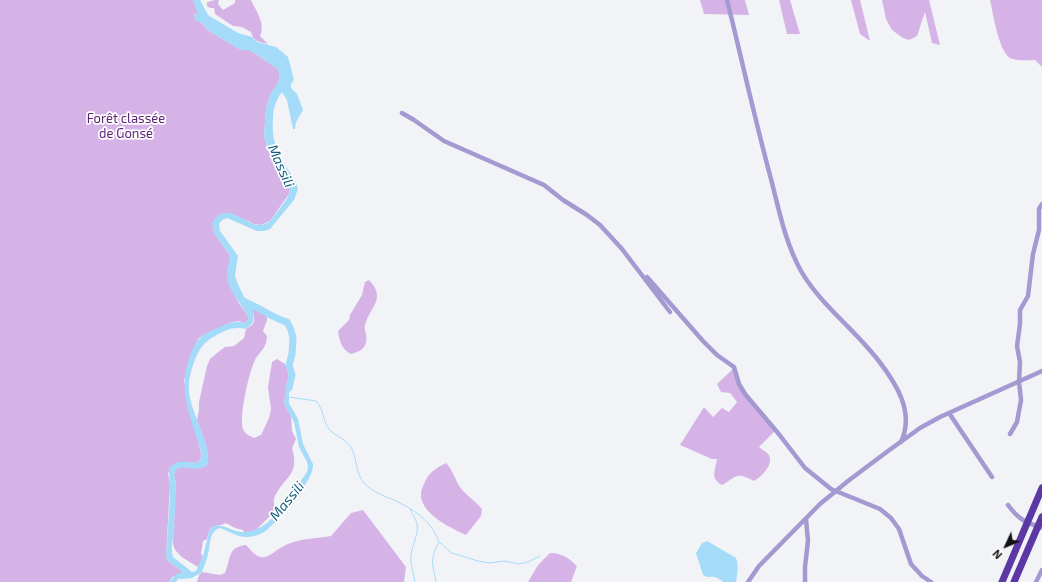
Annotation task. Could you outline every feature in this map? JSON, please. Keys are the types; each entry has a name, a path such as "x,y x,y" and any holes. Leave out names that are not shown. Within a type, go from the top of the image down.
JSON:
{"highway":[{"path":"1002,582 1042,488"},
{"path":"1014,582 1040,527 1042,517"}],"street":[{"path":"727,0 759,135 791,252 801,272 814,289 872,352 896,386 904,406 906,420 906,432 901,442"},
{"path":"402,113 444,141 544,185 563,200 587,215 600,225 622,249 670,312"},
{"path":"1010,434 1020,410 1020,362 1017,346 1020,310 1028,296 1033,254 1039,230 1039,209 1042,204"},
{"path":"647,277 703,341 717,355 734,367 739,384 745,394 805,468 831,489 880,509 891,518 899,529 911,564 922,576 931,582"},
{"path":"748,582 759,566 820,504 848,481 920,428 949,413 1042,371"},
{"path":"949,413 992,478"},
{"path":"1008,505 1016,516 1027,523 1040,527"},
{"path":"805,582 808,541 806,519"},
{"path":"1036,582 1042,570"}],"green space":[{"name":"Forêt classée de Gonsé","path":"0,0 193,0 199,15 193,14 209,31 241,50 249,50 278,69 280,77 270,95 266,109 264,136 269,153 290,189 289,194 270,221 261,225 254,224 222,213 214,233 229,254 228,281 238,302 248,316 248,320 245,323 239,321 232,322 202,336 198,339 190,358 184,381 202,457 197,463 180,462 168,473 170,485 166,557 169,562 184,572 172,577 169,582 0,582"},
{"path":"219,0 218,4 223,10 235,3 235,0 251,0 261,22 262,31 260,36 268,44 257,41 251,32 242,27 233,26 215,14 214,8 207,6 207,2"},
{"path":"700,0 745,0 749,15 704,14"},
{"path":"779,0 790,0 800,34 787,34"},
{"path":"851,0 860,0 870,41 860,34"},
{"path":"882,0 929,0 940,45 932,43 925,12 917,36 909,40 903,38 892,30 886,19"},
{"path":"990,0 1042,0 1042,67 1035,60 1015,60 1007,56 997,33"},
{"path":"369,280 377,292 377,298 367,318 365,326 365,345 361,350 351,354 345,350 339,338 338,331 349,320 350,315 362,295 365,282"},
{"path":"253,310 259,310 267,317 263,331 267,336 267,339 264,348 253,364 245,394 242,425 244,431 254,438 261,435 269,418 271,409 268,387 272,362 277,359 285,364 288,373 289,380 284,403 291,416 292,431 296,439 292,448 294,457 293,470 275,496 274,512 255,531 244,533 243,530 226,523 214,526 210,530 207,539 203,541 201,554 203,556 198,567 182,557 173,546 176,484 174,475 177,468 206,466 208,462 206,445 197,420 199,402 207,366 210,359 217,353 225,347 234,346 244,338 246,329 252,325 254,321"},
{"path":"734,368 737,377 747,393 777,429 759,447 769,455 770,459 770,463 763,474 754,481 743,476 736,476 722,485 716,480 714,474 717,459 712,459 680,445 704,407 713,417 722,408 729,412 737,402 730,393 721,392 717,384"},
{"path":"446,463 463,491 482,509 481,516 466,535 437,519 425,507 422,500 421,491 426,480 430,474"},
{"path":"363,510 406,567 404,582 197,582 199,575 202,572 220,575 225,573 231,554 240,546 246,545 258,556 266,557 279,548 294,542 331,536 351,513"},
{"path":"550,553 562,555 577,566 571,582 528,582 538,565"}],"water":[{"path":"193,0 200,0 208,15 238,33 252,37 257,42 276,47 288,57 294,80 291,84 291,88 297,94 303,110 296,122 295,129 293,129 287,100 282,92 275,104 273,115 274,138 278,153 296,182 298,189 294,200 270,229 264,231 257,231 227,218 222,220 219,224 220,231 238,256 235,275 237,282 244,297 255,306 251,325 246,329 230,329 211,338 202,347 194,362 189,380 190,400 207,448 208,462 202,468 197,469 182,467 175,471 176,495 172,549 173,557 192,572 196,571 203,556 209,532 213,526 217,525 243,532 253,531 262,526 280,510 307,472 307,462 299,447 294,422 284,403 289,380 293,379 289,391 289,403 298,419 303,444 313,464 312,471 303,488 288,508 267,530 256,536 244,537 235,535 224,529 219,528 215,530 211,536 208,556 202,572 192,578 178,579 176,582 169,582 176,574 184,572 169,562 166,557 170,498 169,469 178,462 197,463 202,457 185,395 185,376 190,356 198,340 204,335 229,324 237,322 245,323 248,320 248,316 234,296 229,285 227,273 230,259 229,254 214,233 212,223 219,215 226,213 233,214 255,224 263,225 270,221 278,211 287,198 290,189 269,153 264,136 266,109 270,95 280,77 278,69 249,50 241,50 209,31 201,22 196,21 193,14 198,15"},
{"path":"707,541 736,558 738,567 736,582 723,582 716,577 707,577 703,575 696,553 702,543"}],"waterway":[{"name":"Massili","path":"247,303 287,322 291,330 293,338 292,354 289,365 292,375 289,388"},
{"path":"289,397 316,401 321,408 329,429 347,443 352,449 359,475 364,483 377,493 414,511 429,524 439,542 433,558 436,582"},
{"path":"410,509 417,528 411,553 415,582"},
{"path":"439,542 452,553 489,563 504,561 519,564 528,562 540,556"}]}
